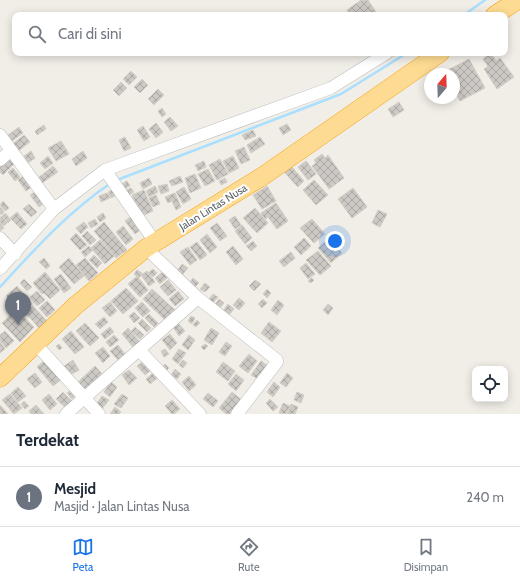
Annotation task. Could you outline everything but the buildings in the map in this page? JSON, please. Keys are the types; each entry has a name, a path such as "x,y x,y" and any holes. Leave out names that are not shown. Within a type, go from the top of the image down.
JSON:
{"highway":[{"path":"500,12 518,0"},
{"name":"Jalan Lintas Nusa","path":"0,378 75,306 151,245 263,176 436,56"}],"street":[{"path":"0,269 54,209 105,170 331,88 382,56"},
{"path":"0,135 54,209"},
{"path":"0,160 11,150"},
{"path":"105,170 115,184 151,245 198,298 277,361 237,414"},
{"path":"0,238 15,254"},
{"path":"66,414 198,298"},
{"path":"35,343 99,414"},
{"path":"139,350 200,414"}],"waterway":[{"path":"468,12 485,0"},
{"path":"117,180 341,94 402,56"},
{"path":"0,287 66,218 111,183"}],"place":[{"name":"Mesjid","path":"18,325"}]}
